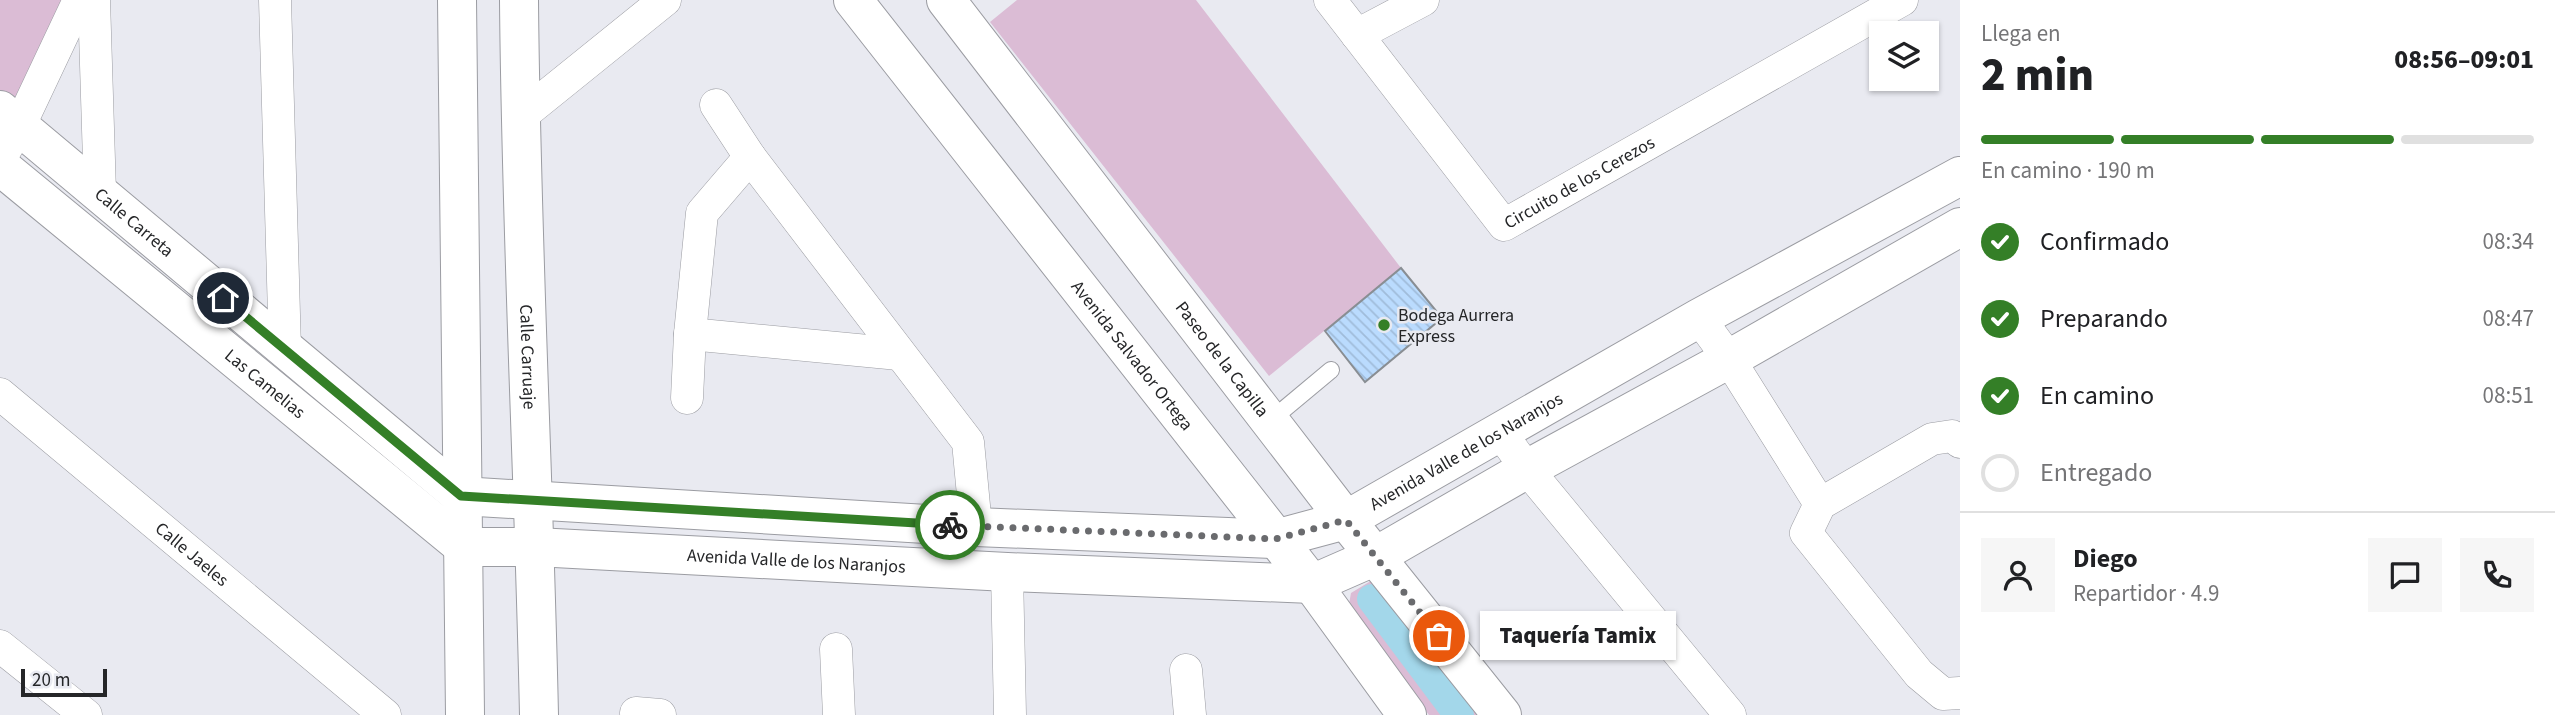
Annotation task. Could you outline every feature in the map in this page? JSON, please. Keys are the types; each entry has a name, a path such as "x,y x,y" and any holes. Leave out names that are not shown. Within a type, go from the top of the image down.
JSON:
{"street":[{"path":"0,159 10,117 79,0"},
{"path":"94,0 100,193"},
{"path":"275,0 285,350"},
{"name":"Calle Carruaje","path":"519,0 520,117 535,502 538,715"},
{"name":"Avenida Salvador Ortega","path":"853,0 1312,584 1407,715"},
{"name":"Paseo de la Capilla","path":"946,0 1346,520 1502,715"},
{"name":"Circuito de los Cerezos","path":"1329,0 1504,225 1902,0"},
{"path":"1357,35 1423,0"},
{"path":"454,3 465,715"},
{"path":"520,117 652,4"},
{"path":"716,104 750,158 968,442 976,527"},
{"name":"Calle Carreta","path":"10,117 461,496"},
{"path":"687,398 690,334 702,213 750,158"},
{"name":"Las Camelias","path":"0,166 464,547"},
{"name":"Avenida Valle de los Naranjos","path":"461,496 976,527 1275,539 1346,520 1699,318 1960,176"},
{"name":"Avenida Valle de los Naranjos","path":"464,547 536,548 1007,572 1312,584 1376,556 1960,227"},
{"path":"1699,318 1729,359 1820,504"},
{"path":"690,334 900,354"},
{"name":"Calle Jaeles","path":"0,394 386,715"},
{"path":"1500,432 1527,469 1730,715"},
{"path":"1960,442 1952,436 1932,439 1820,504 1806,533 1919,674 1943,694 1960,693"},
{"path":"743,559 745,514"},
{"path":"1007,572 1010,715"},
{"path":"0,646 86,715"},
{"path":"836,649 839,715"},
{"path":"1186,670 1190,715"}],"lane":[{"path":"1271,421 1331,369"}],"shaded area":[{"path":"0,0 68,0 17,104 0,90"},
{"path":"1017,0 1196,0 1401,268 1269,376 990,22"},
{"path":"1374,579 1489,715 1429,715 1348,610 1351,593"}],"building":[{"name":"Bodega Aurrera Express","path":"1401,268 1442,318 1365,382 1325,331"}],"waterway":[{"path":"1372,599 1459,715"}],"way so far":[{"path":"950,525 1275,539 1346,520 1439,636"}],"place":[{"name":"Bodega Aurrera Express","path":"1384,325"},
{"name":"Taquería Tamix","path":"1439,636"}],"route":[{"path":"223,298 461,496 950,525"}]}
